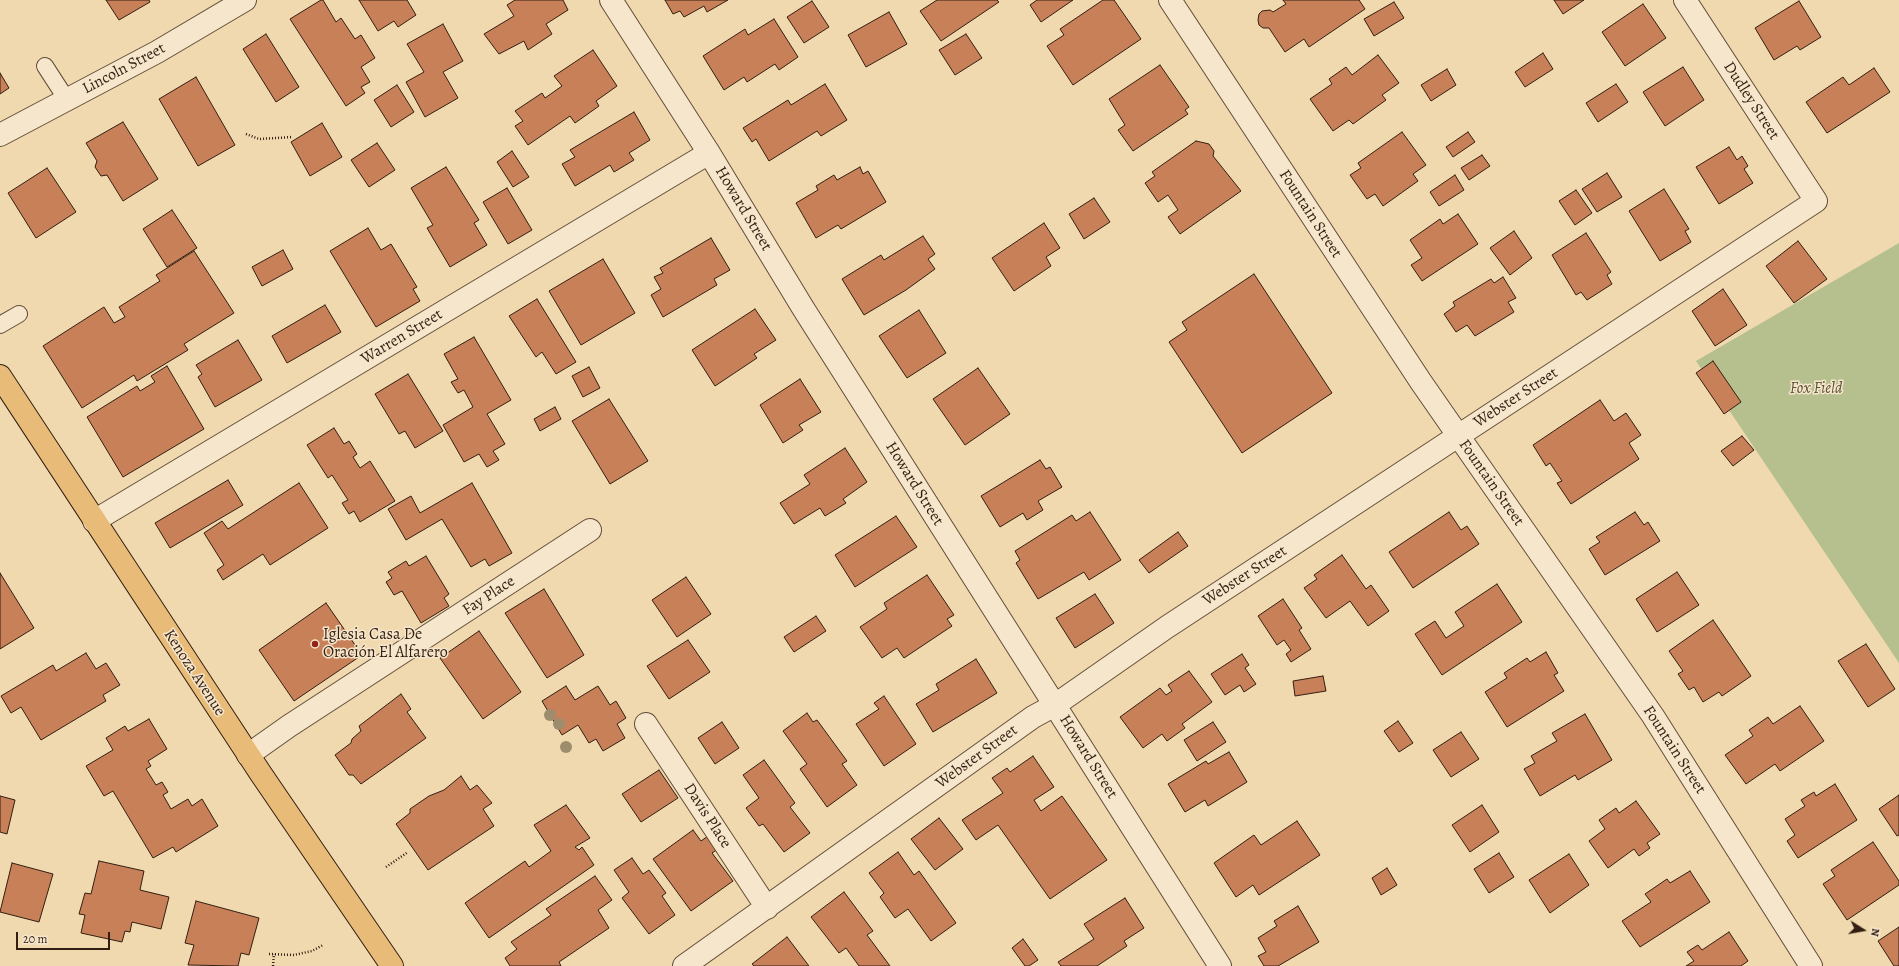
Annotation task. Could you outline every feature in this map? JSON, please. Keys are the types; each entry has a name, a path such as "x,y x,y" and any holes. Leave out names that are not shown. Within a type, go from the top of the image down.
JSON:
{"main road":[{"name":"Kenoza Avenue","path":"3,387 94,521 248,755 392,966"}],"street":[{"name":"Lincoln Street","path":"0,135 157,52 245,0"},
{"name":"Howard Street","path":"612,0 710,153 803,308 1220,966"},
{"name":"Fountain Street","path":"1170,0 1421,382 1653,716 1812,966"},
{"name":"Dudley Street","path":"1685,0 1816,201"},
{"name":"Warren Street","path":"94,521 710,153"},
{"name":"Webster Street","path":"684,966 1033,717 1055,705 1167,627 1816,201"},
{"name":"Fay Place","path":"248,755 288,726 590,530"},
{"name":"Davis Place","path":"646,724 767,908"}],"lane":[{"path":"45,66 67,100"},
{"path":"0,325 19,314"}],"path":[{"path":"246,134 259,140 293,137"},
{"path":"386,867 408,852"},
{"path":"269,954 294,955 312,951 323,945"},
{"path":"273,966 274,954"}],"green space":[{"name":"Fox Field","path":"1899,243 1899,663 1696,361"}],"building":[{"path":"106,0 149,0 150,2 119,20"},
{"path":"323,0 336,22 341,18 355,39 361,35 375,58 361,67 370,82 361,87 365,93 346,106 290,19"},
{"path":"359,0 407,0 416,15 398,27 394,21 378,31"},
{"path":"515,0 563,0 568,10 546,24 552,34 528,50 524,41 499,54 484,34 514,16 507,5"},
{"path":"665,0 728,0 707,12 704,6 684,17 680,11 673,14"},
{"path":"937,0 997,0 999,2 941,41 920,11"},
{"path":"1037,0 1073,0 1041,22 1030,5"},
{"path":"1103,0 1114,0 1141,39 1073,85 1047,46 1064,35 1060,29"},
{"path":"1283,0 1359,0 1365,9 1309,47 1304,39 1285,52 1269,28 1263,28 1259,25 1258,20 1259,14 1262,11 1270,10 1273,12 1286,4"},
{"path":"1554,0 1584,0 1563,14"},
{"path":"812,1 829,27 804,43 787,17"},
{"path":"1799,1 1821,37 1800,50 1797,46 1774,60 1755,28"},
{"path":"1394,2 1404,18 1374,36 1364,19"},
{"path":"1643,4 1666,38 1625,66 1602,32"},
{"path":"889,12 907,44 866,67 848,35"},
{"path":"774,19 798,57 779,70 775,64 747,82 744,77 724,90 703,56 745,29 748,35"},
{"path":"443,24 463,61 443,72 458,98 425,117 406,82 424,72 407,44"},
{"path":"266,34 299,87 276,102 243,49"},
{"path":"966,34 982,58 955,75 939,50"},
{"path":"593,50 617,86 596,101 599,106 575,123 570,116 528,145 515,126 523,121 515,111 542,93 545,98 562,86 554,76"},
{"path":"1543,53 1553,69 1525,87 1515,72"},
{"path":"1378,55 1399,83 1382,95 1386,100 1353,124 1349,120 1333,131 1310,99 1332,84 1329,79 1346,67 1352,75"},
{"path":"1160,65 1189,107 1185,110 1188,114 1133,151 1118,130 1125,125 1109,99"},
{"path":"1683,67 1704,100 1665,126 1643,92"},
{"path":"1874,68 1890,92 1827,133 1806,102 1843,77 1849,85"},
{"path":"1447,69 1456,85 1431,101 1421,85"},
{"path":"0,73 9,88 0,94"},
{"path":"196,77 235,145 198,166 159,99"},
{"path":"825,84 847,120 821,136 817,131 769,161 756,139 752,142 743,128 788,100 791,105"},
{"path":"1616,84 1628,102 1598,122 1586,103"},
{"path":"397,85 414,112 391,127 374,100"},
{"path":"634,112 650,140 629,153 634,160 614,172 610,165 575,186 562,164 575,157 570,150"},
{"path":"123,122 158,179 123,201 107,175 101,176 95,167 97,161 86,143"},
{"path":"322,123 342,157 310,176 291,142"},
{"path":"1402,132 1426,165 1413,174 1418,181 1383,206 1375,194 1367,199 1350,175 1361,168 1358,163"},
{"path":"1468,132 1475,142 1453,157 1446,147"},
{"path":"1196,141 1209,144 1214,151 1213,156 1241,191 1180,234 1168,217 1178,210 1168,195 1158,202 1145,183 1155,176 1152,172"},
{"path":"377,143 395,170 369,187 351,160"},
{"path":"1729,147 1737,160 1742,156 1748,166 1744,169 1753,183 1719,204 1696,167"},
{"path":"512,151 529,177 513,187 497,162"},
{"path":"1482,155 1490,166 1469,180 1461,168"},
{"path":"446,167 479,220 474,223 487,245 450,267 427,228 433,225 411,188"},
{"path":"860,167 863,174 868,171 886,202 841,229 838,225 816,238 796,203 818,190 816,186 834,175 837,180"},
{"path":"47,168 76,212 36,238 8,193"},
{"path":"1607,173 1622,197 1597,212 1582,189"},
{"path":"1455,175 1464,190 1439,206 1430,192"},
{"path":"507,188 532,230 508,244 483,202"},
{"path":"1664,189 1689,229 1685,231 1691,242 1660,261 1629,211"},
{"path":"1576,190 1592,213 1575,225 1559,201"},
{"path":"1094,198 1110,222 1084,239 1069,214"},
{"path":"172,210 197,248 167,267 143,229"},
{"path":"1458,214 1478,244 1422,281 1411,265 1422,258 1410,240 1440,219 1443,224"},
{"path":"1044,223 1060,248 1046,257 1051,266 1014,291 992,258"},
{"path":"368,228 381,250 391,244 417,287 413,289 420,301 376,327 330,251"},
{"path":"1514,231 1532,258 1510,275 1490,248"},
{"path":"1586,233 1611,272 1607,275 1612,284 1587,300 1581,292 1576,295 1552,255"},
{"path":"923,236 935,254 928,259 935,269 906,290 864,315 842,279 881,255 884,260"},
{"path":"711,238 730,270 714,279 717,285 663,317 651,295 661,289 654,277 663,273 660,268"},
{"path":"1798,241 1827,279 1794,303 1766,266"},
{"path":"283,250 293,269 262,286 252,267"},
{"path":"194,251 234,313 184,344 188,350 137,381 134,375 82,408 43,346 104,307 114,323 125,317 119,307 160,281 156,275"},
{"path":"603,259 635,313 581,345 549,291"},
{"path":"1254,274 1332,393 1242,453 1169,342 1187,330 1182,322"},
{"path":"1503,277 1516,298 1508,302 1514,312 1475,336 1467,325 1456,332 1444,314 1455,306 1453,302 1491,279 1494,283"},
{"path":"1723,289 1747,325 1715,346 1692,311"},
{"path":"537,299 576,362 556,374 542,352 536,357 509,316"},
{"path":"325,305 341,332 287,363 272,336"},
{"path":"755,309 776,340 754,354 757,358 715,386 692,350"},
{"path":"919,310 946,353 907,378 879,336"},
{"path":"474,337 511,400 487,414 505,444 493,451 499,460 487,467 479,454 464,462 443,425 473,407 464,390 458,393 451,382 458,379 444,354"},
{"path":"238,340 262,380 215,407 198,377 202,374 196,365"},
{"path":"1713,361 1741,402 1724,414 1696,373"},
{"path":"167,366 204,429 123,477 87,417 137,386 140,391 155,382 151,376"},
{"path":"589,367 600,388 583,397 572,376"},
{"path":"978,368 1010,414 965,445 933,399"},
{"path":"408,374 443,431 415,448 405,431 399,434 375,394"},
{"path":"800,379 821,412 799,425 803,430 783,443 760,405"},
{"path":"609,399 648,461 610,484 572,421"},
{"path":"1600,400 1614,421 1626,413 1641,435 1629,443 1639,459 1571,504 1557,483 1562,481 1550,463 1546,466 1533,445"},
{"path":"555,407 561,419 540,431 534,419"},
{"path":"334,428 344,444 349,441 357,454 353,457 360,468 370,461 395,501 360,522 354,511 349,514 342,503 348,500 332,475 328,478 307,445"},
{"path":"1742,436 1754,450 1733,466 1721,451"},
{"path":"845,448 867,482 843,499 846,503 825,516 820,508 794,524 780,503 810,484 804,475"},
{"path":"1040,460 1046,469 1050,467 1062,487 1038,501 1043,510 1027,520 1023,513 1000,527 981,496"},
{"path":"228,480 243,505 170,548 155,523"},
{"path":"299,483 328,528 270,565 263,554 223,580 217,570 224,565 204,533 222,521 228,529"},
{"path":"472,483 512,553 489,566 485,559 471,567 442,519 406,540 388,509 411,496 420,513"},
{"path":"1090,512 1121,560 1089,580 1084,572 1038,599 1016,563 1020,560 1015,551 1072,515 1076,521"},
{"path":"1449,512 1461,530 1467,526 1479,544 1413,588 1389,552"},
{"path":"1635,512 1644,525 1648,522 1660,541 1605,575 1589,549 1600,542 1596,537"},
{"path":"896,516 917,547 855,587 835,555"},
{"path":"1178,532 1188,546 1149,573 1139,560"},
{"path":"1342,555 1366,589 1371,585 1389,611 1368,626 1350,601 1326,618 1304,588 1317,579 1314,575"},
{"path":"426,556 449,594 444,598 449,606 421,623 402,591 394,595 386,582 392,578 388,572 406,561 409,566"},
{"path":"1677,572 1699,605 1657,632 1636,599"},
{"path":"0,573 34,628 0,649"},
{"path":"927,575 954,615 947,619 952,626 904,658 897,648 882,658 860,627 887,609 884,603"},
{"path":"686,577 711,614 677,637 652,600"},
{"path":"1497,584 1522,622 1442,675 1415,634 1435,621 1446,638 1464,626 1455,612"},
{"path":"544,589 584,655 547,678 505,613"},
{"path":"1095,594 1114,623 1075,648 1056,618"},
{"path":"1283,599 1302,628 1299,630 1311,649 1291,662 1286,654 1291,650 1284,640 1277,645 1258,616"},
{"path":"326,603 362,655 294,701 259,650"},
{"path":"816,616 826,631 794,652 784,637"},
{"path":"1713,620 1751,676 1722,696 1719,692 1703,702 1694,687 1689,690 1678,674 1683,671 1669,651"},
{"path":"479,631 521,692 483,719 440,658"},
{"path":"688,640 710,672 669,699 647,666"},
{"path":"1866,644 1895,689 1868,707 1838,661"},
{"path":"1546,652 1558,673 1554,675 1564,691 1507,727 1485,692 1507,678 1504,673 1527,658 1530,662"},
{"path":"86,653 96,669 106,663 120,685 103,695 106,701 41,740 21,707 11,713 1,696 53,665 56,671"},
{"path":"1242,654 1249,665 1245,668 1256,684 1244,692 1240,685 1225,695 1211,674"},
{"path":"976,659 997,693 933,732 916,704 939,690 936,684"},
{"path":"1189,671 1212,702 1182,724 1185,728 1167,741 1162,734 1143,748 1120,717 1160,688 1166,695 1172,691 1168,685"},
{"path":"1323,676 1326,691 1295,696 1293,681"},
{"path":"566,686 575,700 598,686 610,705 616,701 626,718 617,724 625,738 603,751 596,739 589,743 578,725 562,735 542,701"},
{"path":"401,694 411,709 407,712 426,738 361,784 353,775 349,775 335,755 351,743 352,739 361,731 359,726"},
{"path":"884,696 916,744 884,766 856,724 879,709 874,703"},
{"path":"1800,706 1824,741 1780,771 1775,764 1746,784 1725,755 1753,736 1749,730 1768,717 1773,724"},
{"path":"807,713 813,722 817,720 847,761 842,764 857,785 827,807 800,769 807,764 783,731"},
{"path":"1585,714 1612,760 1578,780 1575,775 1540,796 1524,769 1535,763 1531,756 1557,741 1552,733"},
{"path":"149,719 167,749 148,761 151,766 146,769 156,785 162,782 168,792 163,795 171,809 188,799 192,806 202,799 218,826 176,852 173,847 153,858 113,791 104,796 86,766 113,750 106,738 125,726 128,731"},
{"path":"1398,721 1413,743 1399,752 1384,731"},
{"path":"722,722 739,748 715,764 698,738"},
{"path":"1213,722 1226,742 1197,761 1184,740"},
{"path":"1461,732 1479,759 1451,777 1433,750"},
{"path":"1229,752 1247,782 1208,806 1205,800 1185,812 1168,784 1206,761 1208,764"},
{"path":"1033,756 1054,787 1034,800 1041,811 1062,796 1107,860 1050,899 998,825 976,840 962,820 1003,793 992,778 1007,768 1010,772"},
{"path":"764,760 795,803 790,807 810,833 784,852 763,824 759,826 746,808 759,798 743,775"},
{"path":"659,770 678,798 641,822 622,794"},
{"path":"461,776 470,790 477,785 492,803 483,809 494,826 428,870 396,824 410,813 410,809 429,796 444,790"},
{"path":"1835,784 1857,820 1798,858 1787,841 1795,835 1785,819 1805,806 1801,800 1814,792 1816,796"},
{"path":"1899,795 1899,835 1897,836 1879,809"},
{"path":"0,796 15,800 7,834 0,832"},
{"path":"1636,801 1660,834 1647,843 1650,848 1639,856 1634,849 1608,868 1589,841 1605,829 1599,820 1616,808 1619,813"},
{"path":"566,805 590,838 575,847 579,850 582,847 594,865 489,938 465,903 525,861 529,867 551,851 534,825"},
{"path":"1482,805 1499,832 1470,852 1452,825"},
{"path":"939,818 963,849 935,870 911,839"},
{"path":"1297,821 1320,855 1259,895 1253,885 1236,897 1214,863 1254,835 1261,845"},
{"path":"693,830 701,841 708,836 718,849 712,853 733,881 691,911 653,859"},
{"path":"1873,842 1899,881 1899,885 1847,920 1823,884 1835,876 1831,870"},
{"path":"898,852 914,875 919,871 956,923 931,941 908,909 895,918 880,897 884,893 869,873"},
{"path":"1499,853 1514,877 1489,893 1474,869"},
{"path":"1569,854 1589,885 1550,913 1529,880"},
{"path":"632,858 643,874 649,870 666,893 662,896 675,915 649,934 622,898 629,892 614,870"},
{"path":"99,861 144,871 140,890 169,897 161,929 132,922 130,932 125,931 122,942 81,933 85,915 79,914 85,893 91,894"},
{"path":"12,863 53,874 39,922 0,912"},
{"path":"1387,868 1397,885 1381,895 1372,878"},
{"path":"1690,871 1710,902 1640,947 1622,921 1651,902 1645,894 1667,879 1670,883"},
{"path":"595,876 612,900 598,910 609,928 559,962 561,966 510,966 505,958 517,949 511,942 551,915 546,909"},
{"path":"844,892 873,931 867,935 890,966 859,966 846,948 839,953 811,917"},
{"path":"1125,898 1144,928 1124,941 1127,946 1097,966 1061,966 1058,962 1094,939 1084,924"},
{"path":"196,901 259,918 249,955 241,953 238,966 188,965 194,945 185,943"},
{"path":"1298,906 1319,942 1278,966 1264,966 1258,956 1266,952 1258,938 1277,926 1274,921"},
{"path":"1899,927 1899,966 1894,966 1878,941"},
{"path":"1729,932 1748,961 1741,966 1686,966 1694,961 1687,952 1698,945 1702,950"},
{"path":"787,937 809,966 754,966 752,964"},
{"path":"1023,939 1038,960 1029,966 1025,966 1012,948"}],"place":[{"name":"Iglesia Casa De Oración El Alfarero","path":"315,644"}]}
